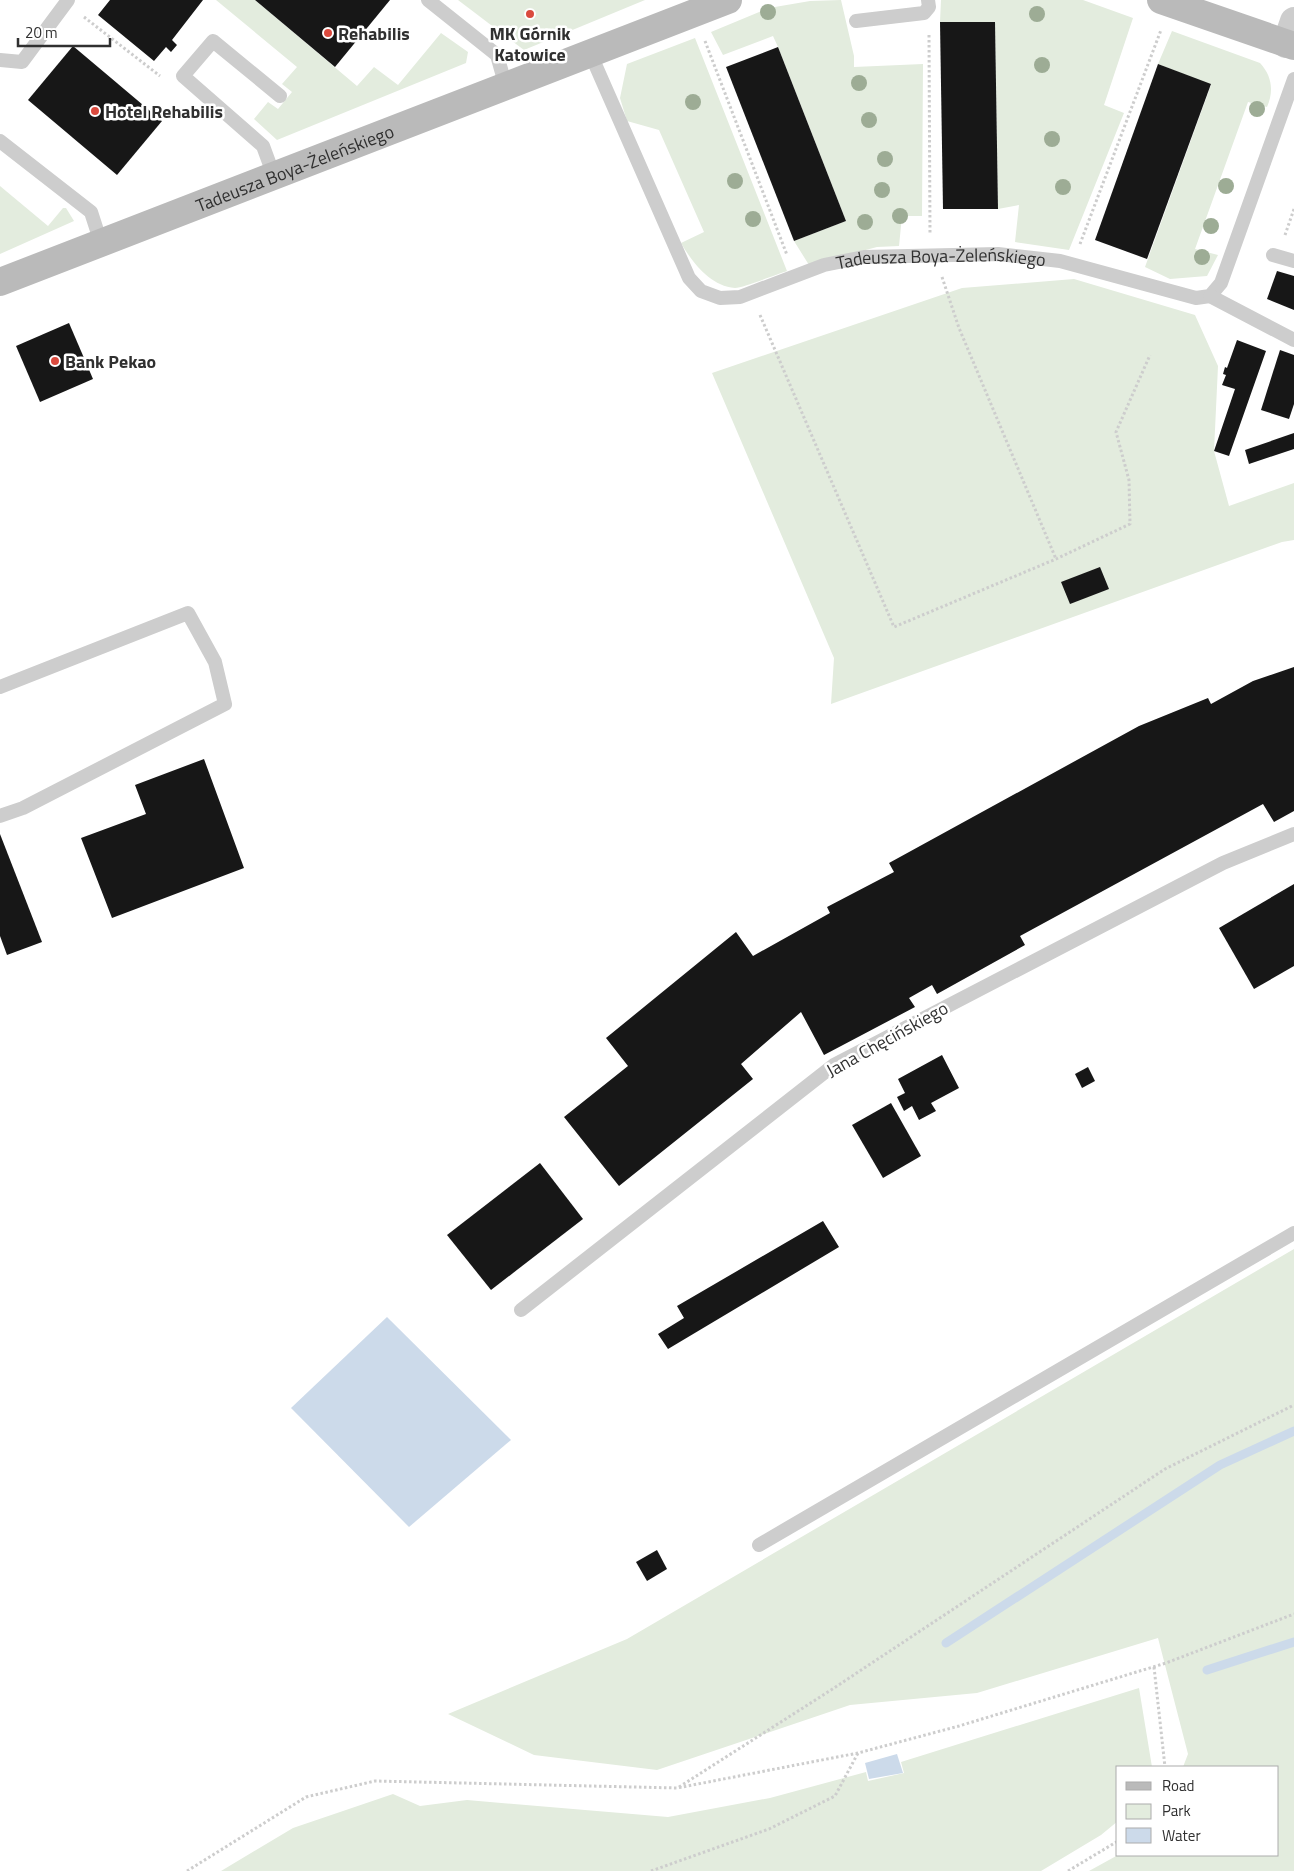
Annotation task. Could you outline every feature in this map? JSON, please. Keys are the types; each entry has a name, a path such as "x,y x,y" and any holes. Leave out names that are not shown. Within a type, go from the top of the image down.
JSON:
{"street":[{"name":"Tadeusza Boya-Żeleńskiego","path":"0,282 591,55 728,0"},
{"path":"1162,11 1291,37"}],"lane":[{"path":"428,0 497,55 506,87"},
{"path":"0,60 22,62 67,1"},
{"path":"856,21 924,13 929,4"},
{"path":"274,176 263,146 183,76 213,41 280,96"},
{"name":"Tadeusza Boya-Żeleńskiego","path":"591,55 689,278 701,291 720,298 740,297 824,265 864,257 998,254 1072,264 1196,298 1210,296"},
{"path":"1294,80 1221,283 1210,296 1294,340"},
{"path":"0,141 90,212 101,243"},
{"path":"1273,255 1294,261"},
{"path":"0,687 188,612 216,662 226,704 23,808 0,816"},
{"name":"Jana Chęcińskiego","path":"521,1310 834,1065 1223,862 1294,834"},
{"path":"759,1544 1294,1233"}],"path":[{"path":"67,1 158,76 183,76"},
{"path":"929,4 933,255 959,328 1056,559"},
{"path":"1072,264 1162,11"},
{"path":"704,40 796,276"},
{"path":"750,294 777,350 894,627 1056,559 1130,524 1128,480 1116,432 1150,355"},
{"path":"677,1788 831,1690 1165,1469 1294,1406"},
{"path":"187,1871 306,1797 375,1781 677,1788 858,1753 959,1726 1154,1667 1294,1614"},
{"path":"1154,1667 1165,1766"},
{"path":"652,1871 769,1829 835,1796 858,1753"},
{"path":"1068,1871 1116,1842"}],"green space":[{"path":"216,0 255,0 357,86 374,67 398,85 441,33 468,52 466,63 277,140 254,119 268,102 278,109 292,92 282,84 297,67"},
{"path":"458,0 645,0 524,50"},
{"path":"841,0 854,56 854,67 923,64 922,216 902,216 899,246 877,247 809,265 794,241 846,221 778,47 773,36 723,55 711,32 769,8 810,1"},
{"path":"941,0 1083,0 1133,18 1104,105 1124,113 1069,250 1015,242 1019,205 998,209 995,22 940,22"},
{"path":"1172,31 1260,63 1269,78 1271,95 1267,107 1248,102 1195,249 1218,255 1207,276 1170,279 1145,267 1211,85 1158,64"},
{"path":"695,38 787,271 735,288 718,283 710,278 696,265 685,250 681,243 704,232 659,130 627,121 620,98 627,64"},
{"path":"0,186 48,226 63,208 66,208 74,221 0,254"},
{"path":"1074,279 1195,315 1218,366 1214,451 1229,506 1294,483 1294,540 1282,542 831,704 834,658 712,373 962,288"},
{"path":"1294,1249 1294,1871 1089,1871 1116,1856 1279,1856 1279,1766 1183,1766 1188,1754 1158,1638 977,1693 850,1705 657,1770 534,1755 448,1714 627,1639"},
{"path":"1139,1688 1152,1766 1116,1766 1116,1823 1101,1835 1041,1871 221,1871 293,1828 393,1794 420,1806 467,1800 668,1817 770,1798 866,1772 868,1781 904,1773 901,1762"}],"water":[{"path":"387,1317 511,1440 409,1527 291,1408"},
{"path":"897,1754 903,1773 869,1779 865,1763"}],"building":[{"path":"110,0 203,0 172,40 177,45 171,52 166,47 154,61 98,15"},
{"name":"Rehabilis","path":"255,0 390,0 335,67"},
{"path":"940,22 995,22 998,209 943,209"},
{"name":"Hotel Rehabilis","path":"73,46 162,121 117,175 28,100"},
{"path":"778,47 846,221 794,241 726,67"},
{"path":"1158,64 1211,84 1147,259 1095,240"},
{"path":"1277,271 1294,276 1294,310 1267,299"},
{"path":"69,323 93,379 40,402 16,346"},
{"path":"1237,340 1266,351 1229,456 1214,451 1235,389 1222,385 1226,375 1223,374 1225,367 1227,368"},
{"path":"1280,350 1294,355 1294,404 1289,419 1261,410"},
{"path":"1294,433 1294,449 1249,464 1245,450"},
{"path":"1100,567 1109,589 1070,604 1061,582"},
{"path":"1294,667 1294,811 1274,822 1263,804 1020,936 1025,945 937,994 932,985 909,998 915,1007 824,1055 801,1012 741,1064 753,1079 619,1186 564,1117 628,1066 606,1038 736,932 753,956 830,913 827,907 894,872 889,863 1139,726 1208,698 1211,704 1253,681"},
{"path":"204,759 244,868 112,918 81,838 146,814 135,785"},
{"path":"0,834 42,942 7,955 0,936"},
{"path":"1294,884 1294,966 1254,989 1219,928"},
{"path":"942,1055 959,1088 931,1103 936,1111 919,1120 912,1106 904,1111 897,1097 905,1093 898,1079"},
{"path":"1088,1067 1095,1081 1082,1088 1075,1074"},
{"path":"891,1103 921,1156 883,1178 852,1125"},
{"path":"540,1163 583,1219 491,1290 447,1235"},
{"path":"823,1221 839,1247 668,1349 658,1334 684,1318 677,1306"},
{"path":"657,1550 667,1569 647,1581 636,1562"}],"waterway":[{"path":"946,1643 1220,1465 1294,1431"},
{"path":"1207,1670 1294,1642"}],"place":[{"name":"MK Górnik Katowice","path":"530,14"},
{"name":"Rehabilis","path":"328,33"},
{"name":"Hotel Rehabilis","path":"95,111"},
{"name":"Bank Pekao","path":"55,361"}]}
